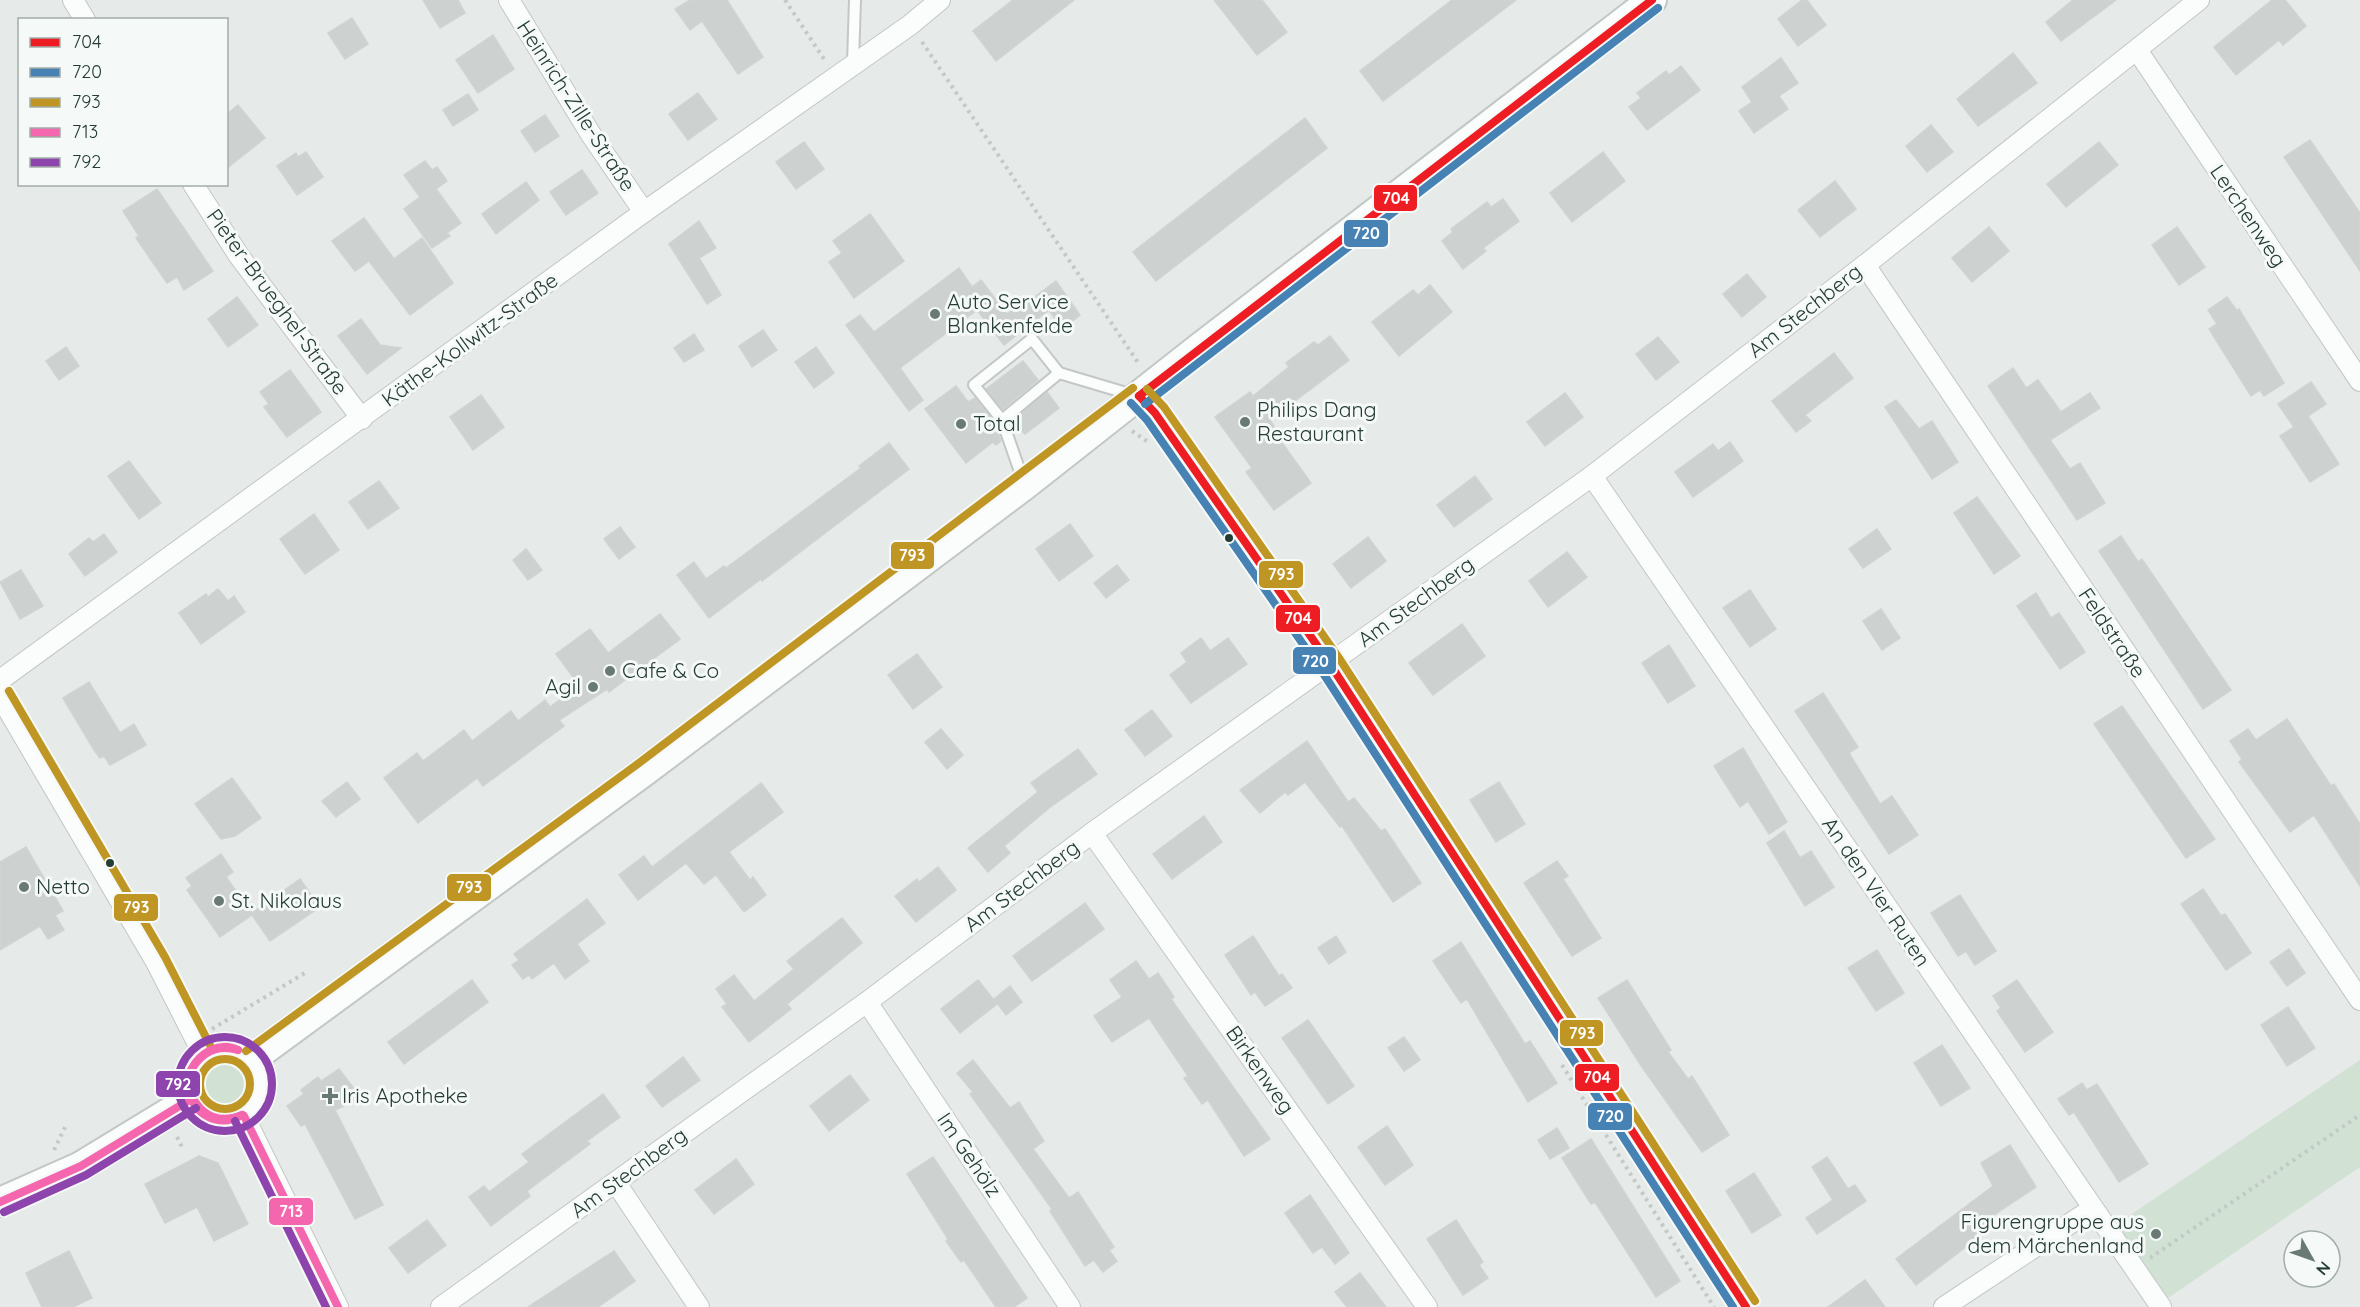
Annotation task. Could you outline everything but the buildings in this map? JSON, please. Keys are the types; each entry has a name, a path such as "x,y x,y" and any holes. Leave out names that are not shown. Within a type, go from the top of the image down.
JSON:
{"main road":[{"path":"252,1059 645,771 1025,486 1652,0"},
{"path":"223,1047 234,1048 252,1059 258,1068 261,1089 258,1100 244,1116 220,1121 203,1113 191,1099 188,1087 189,1074 194,1063 203,1054 223,1047"},
{"path":"0,1202 81,1166 191,1099"}],"street":[{"path":"72,0 84,18"},
{"name":"Heinrich-Zille-Straße","path":"509,0 590,133 644,212"},
{"name":"Käthe-Kollwitz-Straße","path":"0,680 644,212 910,25 940,0"},
{"name":"Am Stechberg","path":"441,1307 867,1002 1092,833 1592,476 1865,265 2199,0"},
{"name":"Lerchenweg","path":"2137,50 2360,381"},
{"name":"Pieter-Brueghel-Straße","path":"194,186 239,256 362,419"},
{"name":"Feldstraße","path":"1865,265 2360,1000"},
{"path":"1139,396 1155,413 1330,664 1746,1307"},
{"name":"An den Vier Ruten","path":"1592,476 2161,1307"},
{"path":"0,696 156,962 203,1054"},
{"name":"Birkenweg","path":"1092,833 1427,1307"},
{"name":"Im Gehölz","path":"867,1002 1070,1307"},
{"path":"244,1116 338,1307"},
{"path":"616,1183 699,1307"},
{"path":"1944,1307 2092,1209"}],"lane":[{"path":"853,63 855,0"},
{"path":"1025,486 1002,420 974,385 1032,339 1059,373 1139,396"},
{"path":"1002,420 1059,373"}],"path":[{"path":"784,0 836,77"},
{"path":"910,25 1141,368"},
{"path":"1132,431 1153,446"},
{"path":"220,1026 305,973"},
{"path":"1556,1056 1714,1307"},
{"path":"2136,1268 2360,1115"},
{"path":"49,1160 67,1124"}],"green space":[{"path":"2360,1060 2360,1167 2168,1298 2117,1224"},
{"path":"224,1065 238,1071 244,1085 238,1099 224,1105 210,1099 204,1085 210,1071"}],"transit line":[{"name":"704","path":"1139,396 1652,0"},
{"name":"720","path":"1145,404 1658,8"},
{"name":"793","path":"246,1051 639,763 1133,388"},
{"name":"793","path":"1147,389 1164,407 1339,658 1755,1301"},
{"name":"704","path":"1139,396 1155,413 1330,664 1746,1307"},
{"name":"720","path":"1131,403 1147,420 1321,670 1733,1307"},
{"name":"793","path":"9,691 165,957 212,1049"},
{"name":"792","path":"225,1037 243,1040 258,1051 269,1066 272,1084 269,1102 258,1117 243,1128 225,1131 207,1128 192,1117 181,1102 178,1084 181,1066 192,1051 207,1040 225,1037"},
{"name":"713","path":"191,1070 200,1058 211,1050 224,1047 238,1050"},
{"name":"713","path":"191,1070 200,1058 211,1051 224,1048 238,1050"},
{"name":"793","path":"220,1059 230,1059 243,1066 250,1079 250,1084 250,1089 243,1102 230,1109 220,1109 211,1105 204,1098 200,1089 200,1079 204,1070 211,1063 220,1059"},
{"name":"713","path":"189,1090 198,1105 210,1115 225,1119 242,1115"},
{"name":"713","path":"189,1090 196,1107 209,1117 225,1120 242,1115"},
{"name":"713","path":"0,1202 81,1166 191,1099"},
{"name":"792","path":"4,1212 86,1175 196,1108"},
{"name":"713","path":"244,1116 338,1307"},
{"name":"792","path":"235,1121 326,1307"}],"place":[{"name":"Auto Service Blankenfelde","path":"935,314"},
{"name":"Philips Dang Restaurant","path":"1245,422"},
{"name":"Total","path":"961,424"},
{"name":"Cafe & Co","path":"610,671"},
{"name":"Agil","path":"593,687"},
{"name":"Netto","path":"24,887"},
{"name":"St. Nikolaus","path":"219,901"},
{"name":"Iris Apotheke","path":"330,1096"},
{"name":"Figurengruppe aus dem Märchenland","path":"2156,1234"}]}
